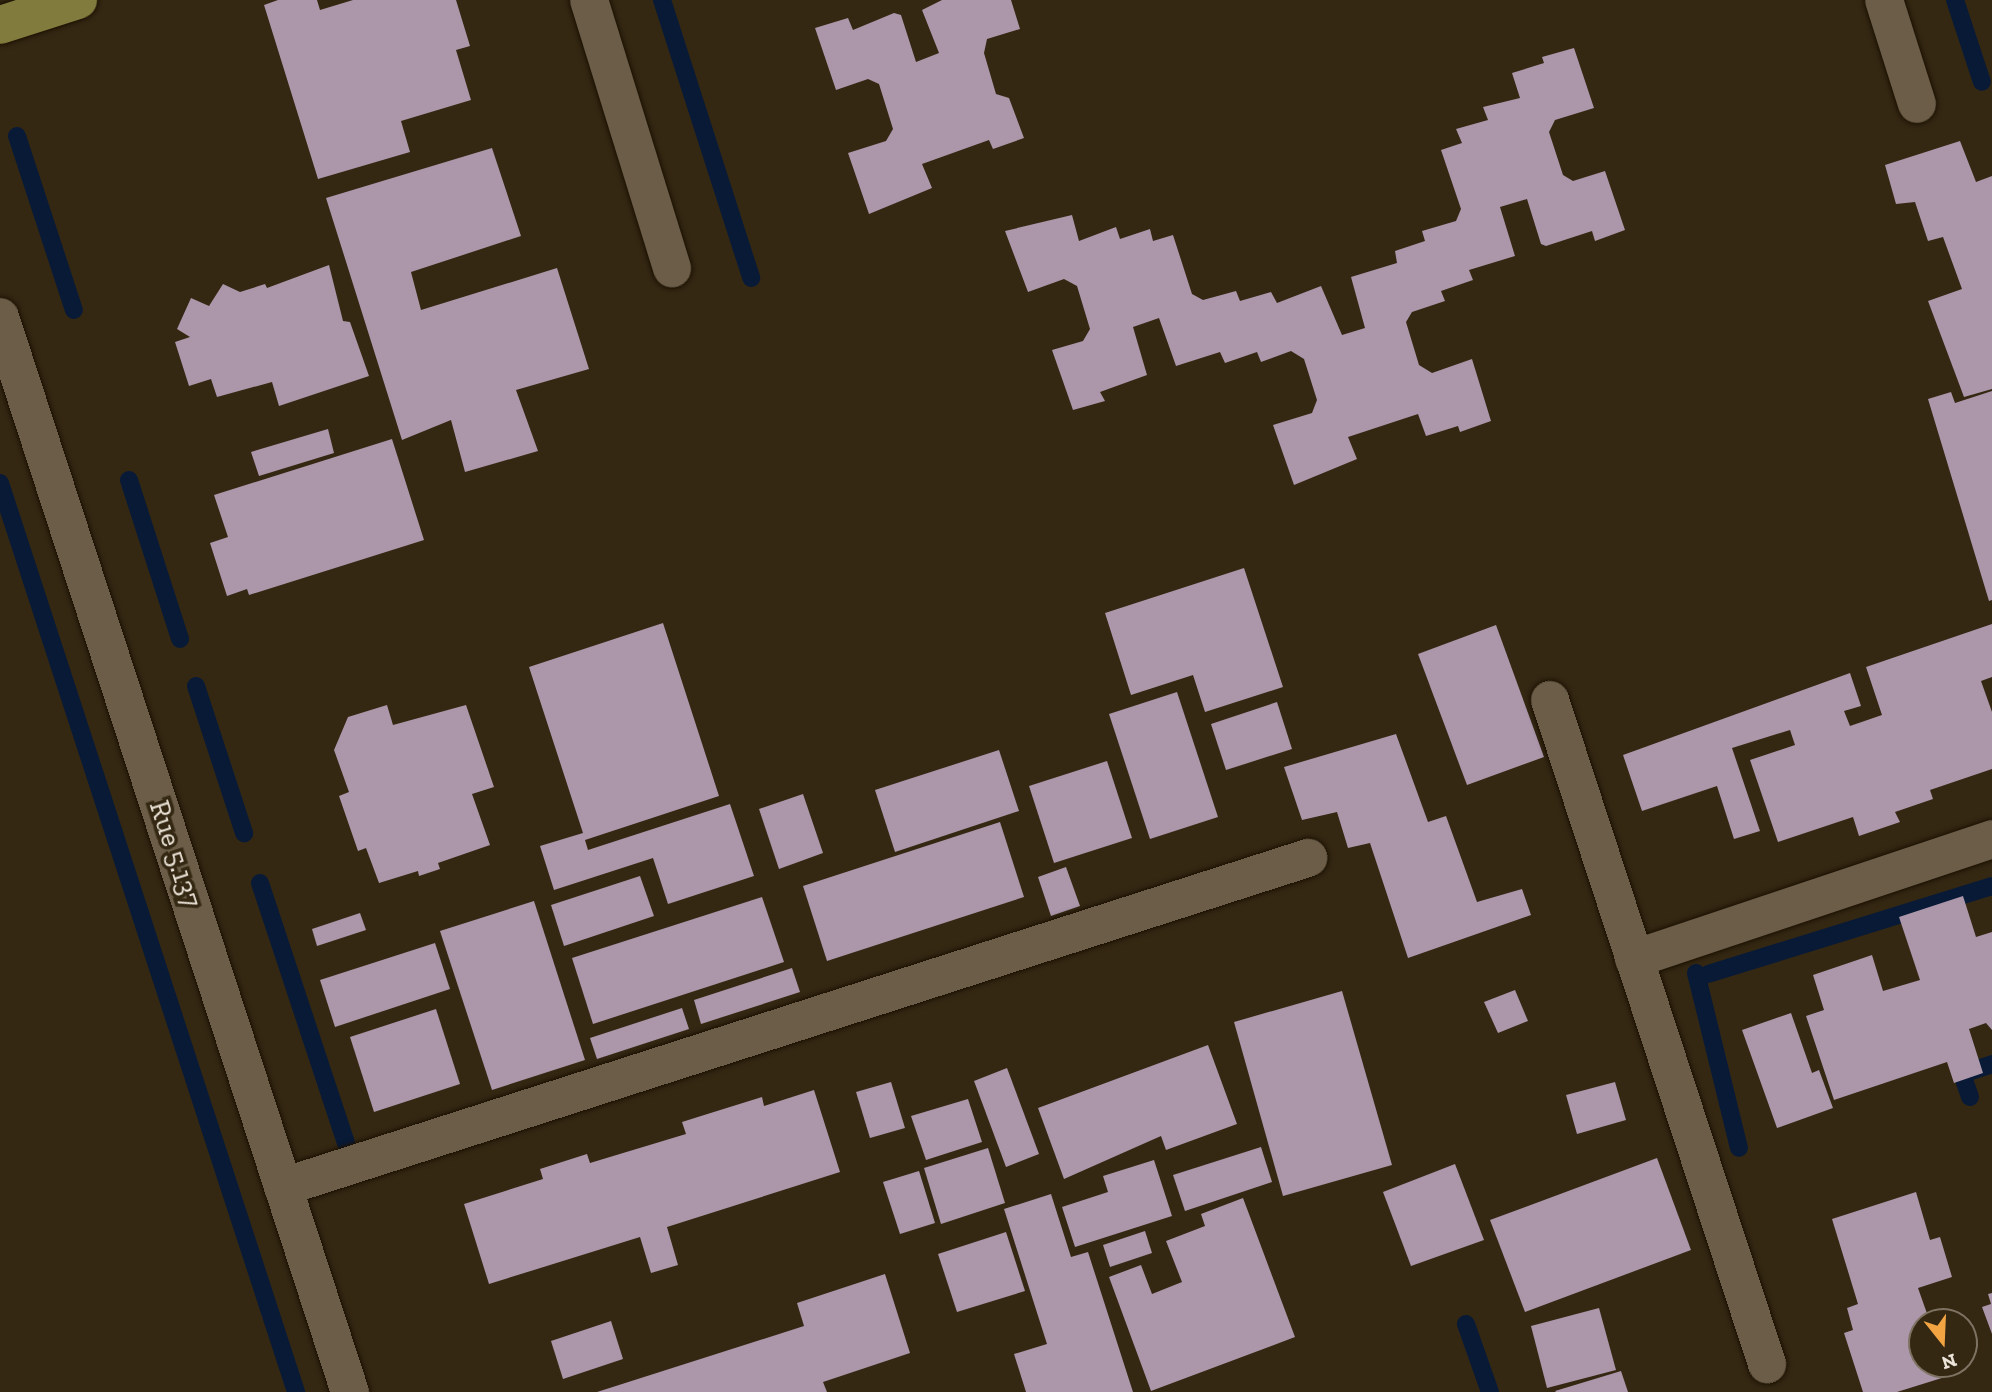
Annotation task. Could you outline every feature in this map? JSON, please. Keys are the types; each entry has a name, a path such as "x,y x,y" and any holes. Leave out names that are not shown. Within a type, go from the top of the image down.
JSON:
{"main road":[{"path":"0,25 78,0"}],"street":[{"path":"589,0 672,268"},
{"path":"1884,0 1917,104"},
{"name":"Rue 5.137","path":"0,317 350,1392"},
{"path":"1550,700 1767,1364"},
{"path":"1634,959 1992,839"},
{"path":"284,1187 1308,858"}],"building":[{"path":"278,0 317,0 320,10 353,0 456,0 470,46 456,50 471,100 401,121 410,152 318,179 264,5"},
{"path":"942,0 1011,0 1020,29 987,39 984,53 996,94 1009,98 1024,138 993,149 989,140 922,164 932,188 869,214 848,153 886,141 893,129 879,84 868,79 836,90 815,28 848,18 853,30 894,13 901,15 916,62 939,53 922,10"},
{"path":"1574,48 1594,108 1555,120 1549,132 1563,175 1573,181 1605,171 1625,230 1595,241 1592,231 1546,246 1541,244 1527,199 1500,207 1515,256 1469,270 1473,280 1441,291 1445,301 1412,312 1406,322 1419,365 1432,373 1472,359 1491,421 1460,432 1458,426 1426,436 1418,414 1348,437 1357,459 1294,485 1273,425 1312,413 1317,400 1304,359 1291,351 1261,362 1257,352 1225,363 1220,352 1176,366 1159,318 1133,327 1147,375 1100,392 1105,401 1073,410 1052,350 1083,341 1090,329 1077,286 1064,279 1028,292 1005,231 1072,215 1079,241 1116,227 1120,239 1150,229 1153,241 1173,235 1192,294 1203,300 1236,291 1240,301 1271,292 1277,303 1321,286 1342,335 1365,328 1351,277 1397,263 1395,251 1425,241 1422,231 1456,221 1461,209 1441,150 1462,143 1456,129 1488,120 1483,107 1520,98 1512,73 1544,63 1542,57"},
{"path":"1960,141 1976,182 1992,176 1992,389 1964,397 1928,301 1962,289 1943,237 1928,241 1915,202 1896,204 1885,165"},
{"path":"492,148 521,236 411,272 421,310 557,268 589,369 516,390 538,451 465,472 451,420 402,440 326,198"},
{"path":"329,265 343,321 350,322 369,376 279,406 272,382 217,397 211,379 189,386 175,342 190,337 177,329 191,298 209,306 223,284 240,292 265,284 267,288"},
{"path":"1992,391 1992,600 1989,601 1928,399 1951,392 1955,403"},
{"path":"328,429 334,453 259,476 251,452"},
{"path":"392,439 424,540 249,595 247,589 227,596 210,543 228,537 214,495"},
{"path":"1244,568 1283,687 1205,712 1193,675 1131,695 1105,613"},
{"path":"663,623 719,796 585,840 588,850 730,804 754,876 668,904 653,858 554,890 540,846 583,833 529,667"},
{"path":"1992,624 1992,677 1981,681 1992,712 1992,769 1930,790 1933,799 1895,812 1900,822 1859,836 1853,817 1778,842 1750,760 1795,745 1790,730 1732,748 1760,831 1734,839 1717,786 1642,811 1623,755 1850,673 1861,706 1844,711 1850,726 1882,715 1866,667"},
{"path":"1496,625 1544,757 1467,785 1418,654"},
{"path":"1177,692 1218,817 1150,839 1109,714"},
{"path":"1277,702 1292,749 1226,770 1211,724"},
{"path":"387,705 393,725 466,705 494,787 472,794 490,845 438,863 440,869 419,876 418,871 379,883 366,848 358,851 339,796 349,792 334,750 348,717"},
{"path":"1396,734 1428,822 1446,816 1477,902 1522,889 1531,915 1408,958 1370,843 1348,848 1337,812 1302,820 1284,767"},
{"path":"999,750 1019,811 895,852 875,790"},
{"path":"1107,761 1132,838 1054,863 1029,786"},
{"path":"803,794 823,853 779,869 759,809"},
{"path":"1000,822 1024,897 827,961 803,886"},
{"path":"1066,867 1080,906 1051,916 1038,877"},
{"path":"640,876 654,916 564,946 551,905"},
{"path":"1963,896 1976,937 1992,932 1992,1030 1986,1023 1969,1029 1983,1073 1954,1083 1947,1062 1834,1100 1806,1016 1824,1010 1813,975 1872,955 1883,991 1920,980 1899,917"},
{"path":"762,897 784,962 593,1024 572,958"},
{"path":"534,901 585,1060 492,1090 440,931"},
{"path":"360,913 366,930 317,946 312,929"},
{"path":"435,943 450,989 335,1027 320,980"},
{"path":"792,968 800,992 701,1024 694,1000"},
{"path":"1515,990 1528,1021 1498,1033 1484,1002"},
{"path":"1342,991 1392,1165 1283,1196 1234,1022"},
{"path":"682,1008 689,1029 597,1059 590,1038"},
{"path":"436,1009 460,1084 374,1112 350,1037"},
{"path":"1791,1013 1812,1073 1819,1070 1833,1108 1777,1128 1742,1030"},
{"path":"1208,1045 1237,1124 1166,1150 1161,1136 1064,1179 1038,1108"},
{"path":"1007,1068 1039,1154 1006,1167 974,1081"},
{"path":"891,1082 905,1128 870,1138 856,1092"},
{"path":"1615,1082 1626,1120 1577,1134 1566,1095"},
{"path":"814,1090 840,1172 667,1227 678,1265 651,1273 640,1237 489,1284 464,1204 543,1179 540,1169 587,1154 590,1163 686,1134 682,1122 762,1097 764,1106"},
{"path":"968,1099 982,1142 926,1160 911,1116"},
{"path":"1261,1147 1272,1182 1185,1211 1173,1175"},
{"path":"988,1148 1005,1203 941,1224 924,1168"},
{"path":"1657,1158 1691,1250 1525,1312 1490,1220"},
{"path":"1154,1160 1172,1216 1075,1247 1062,1207 1108,1192 1103,1176"},
{"path":"1455,1164 1484,1240 1411,1266 1383,1192"},
{"path":"919,1171 935,1223 900,1234 883,1182"},
{"path":"1916,1192 1930,1240 1940,1237 1952,1277 1918,1288 1925,1308 1908,1308 1908,1378 1942,1378 1897,1392 1863,1392 1844,1333 1853,1330 1847,1308 1858,1304 1832,1219"},
{"path":"1051,1194 1071,1257 1088,1252 1133,1392 1026,1392 1014,1354 1047,1344 1004,1209"},
{"path":"1243,1198 1295,1337 1151,1391 1109,1277 1141,1265 1152,1294 1182,1282 1166,1241 1205,1226 1201,1214"},
{"path":"1145,1231 1152,1253 1110,1267 1103,1245"},
{"path":"1006,1232 1025,1291 957,1312 938,1254"},
{"path":"885,1274 910,1353 823,1382 827,1392 597,1392 804,1326 797,1303"},
{"path":"1992,1293 1992,1334 1982,1307 1991,1304 1988,1294"},
{"path":"1599,1308 1616,1370 1547,1388 1531,1326"},
{"path":"611,1321 623,1359 563,1379 551,1341"},
{"path":"1621,1371 1628,1392 1555,1391"}],"waterway":[{"path":"662,0 751,278"},
{"path":"1955,0 1982,82"},
{"path":"17,136 74,310"},
{"path":"129,480 180,639"},
{"path":"0,483 296,1392"},
{"path":"196,686 244,833"},
{"path":"260,883 346,1143"},
{"path":"1708,974 1992,886"},
{"path":"1696,973 1739,1148"},
{"path":"1970,1097 1962,1074 1992,1064"},
{"path":"1466,1324 1490,1392"}]}
